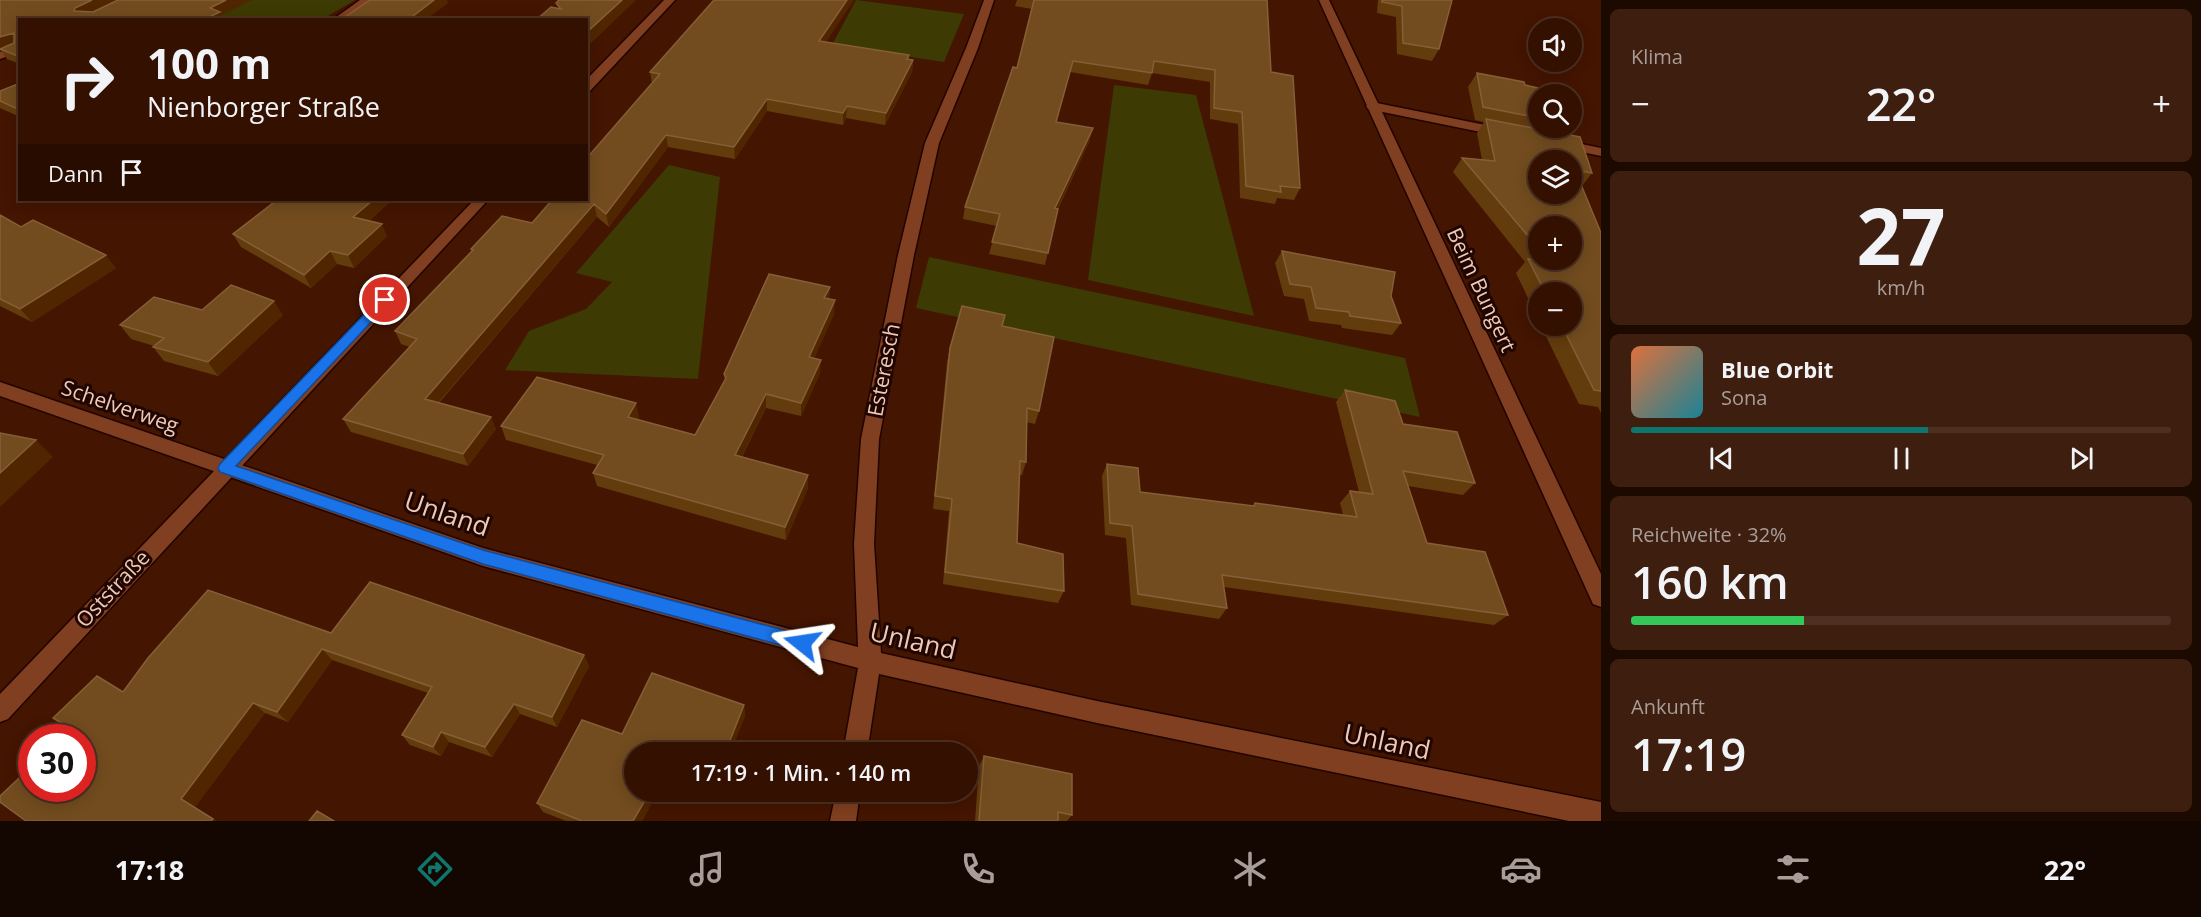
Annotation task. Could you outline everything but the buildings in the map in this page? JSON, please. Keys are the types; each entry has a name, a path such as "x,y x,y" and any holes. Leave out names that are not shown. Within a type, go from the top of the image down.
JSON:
{"street":[{"path":"340,18 367,0"},
{"path":"588,86 670,0"},
{"name":"Esteresch","path":"857,742 870,661 864,544 870,439 906,255 932,143 972,48 988,0"},
{"name":"Beim Bungert","path":"1324,0 1601,597"},
{"path":"0,56 18,49"},
{"path":"1372,106 1521,136"},
{"path":"1544,141 1601,152"},
{"name":"Oststraße","path":"0,711 226,468 480,201"},
{"name":"Schelverweg","path":"0,389 226,468"},
{"name":"Unland","path":"226,468 483,557 870,661 1097,712 1601,815"},
{"path":"843,821 846,802"}],"shaded area":[{"path":"252,0 355,0 325,18 215,18"},
{"path":"856,0 964,14 944,62 832,45"},
{"path":"1114,85 1196,95 1254,316 1088,280"},
{"path":"669,165 720,177 698,379 505,370 529,331 586,309 612,282 576,273"},
{"path":"929,257 1405,358 1420,417 916,308"}],"route":[{"path":"385,300 226,468 483,557 802,643"}]}
